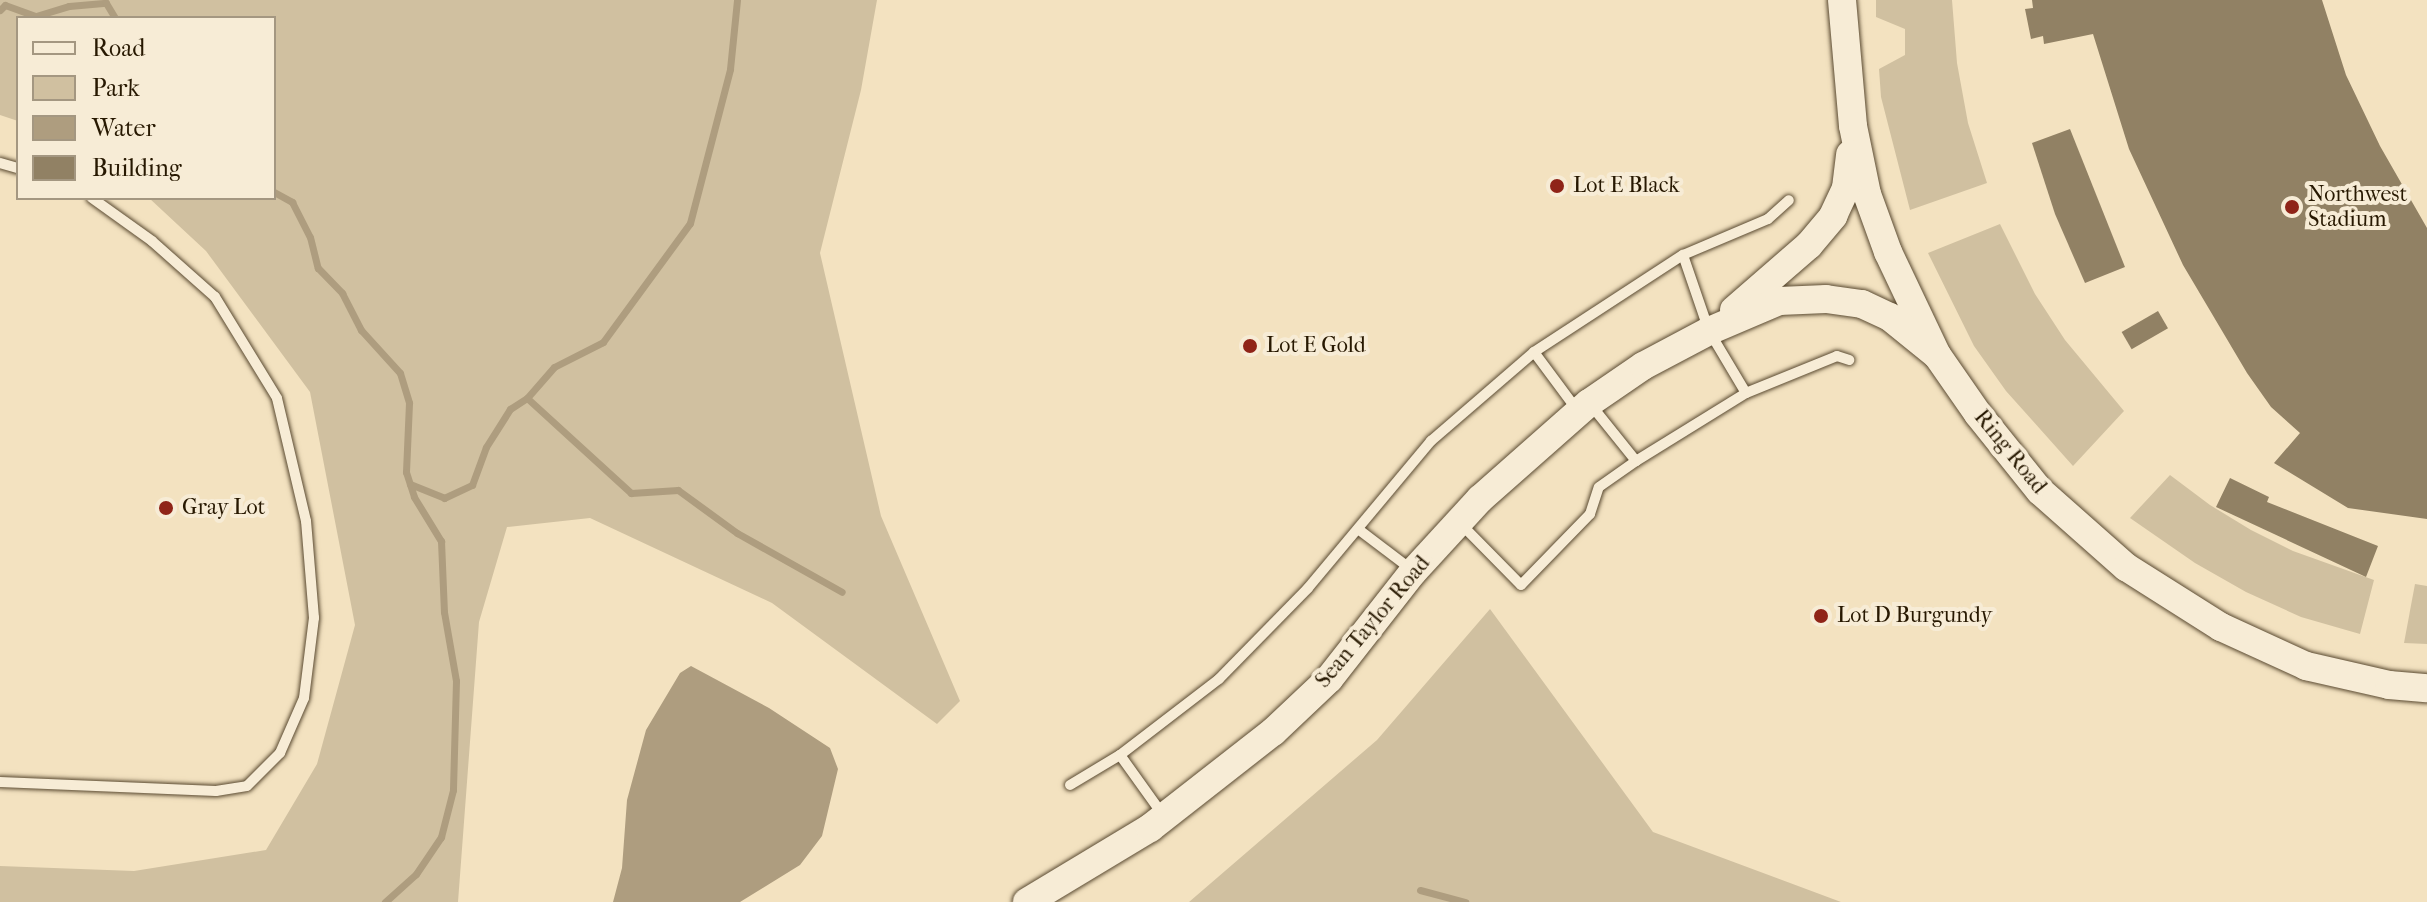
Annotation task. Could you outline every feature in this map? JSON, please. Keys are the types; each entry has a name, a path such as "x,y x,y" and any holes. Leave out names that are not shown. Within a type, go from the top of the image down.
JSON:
{"main road":[{"name":"Ring Road","path":"1842,0 1853,126 1867,194 1882,237 1937,355 1978,414 2040,491 2126,567 2221,627 2306,666 2389,685 2427,688"},
{"name":"Sean Taylor Road","path":"1709,331 1782,271 1833,216 1846,188 1853,126"},
{"name":"Sean Taylor Road","path":"1027,902 1164,817 1263,740 1329,679 1413,572 1459,521 1584,408 1643,366 1709,331 1779,301 1826,299 1862,304 1890,317 1937,355"}],"lane":[{"path":"0,782 216,791 247,786 280,753 304,698 314,618 306,521 277,398 215,297 152,241 95,200"},
{"path":"1070,785 1120,755 1219,679 1308,588 1431,441 1534,352 1683,255 1768,219 1789,200"},
{"path":"1683,255 1709,331 1746,393"},
{"path":"1534,352 1636,461"},
{"path":"1459,521 1521,585 1590,514 1599,487 1636,461 1746,393 1837,356 1849,360"},
{"path":"1358,529 1413,572"},
{"path":"1120,755 1164,817"}],"green space":[{"path":"0,0 877,0 861,90 820,253 881,516 960,701 937,724 772,603 590,518 507,527 479,622 458,902 0,902 0,866 134,871 266,850 317,764 355,625 310,392 206,251 151,200 276,200 276,16 16,16 16,120 0,115"},
{"path":"1876,0 1952,0 1957,63 1968,123 1987,183 1910,210 1881,97 1879,69 1905,55 1905,29 1876,17"},
{"path":"2000,224 2035,294 2065,340 2124,411 2073,466 2006,391 1974,346 1928,253"},
{"path":"2170,475 2251,530 2293,551 2374,580 2360,634 2301,617 2246,592 2195,563 2130,518"},
{"path":"2415,584 2427,586 2427,644 2404,643"},
{"path":"1490,609 1653,832 1841,902 1189,902 1377,740"}],"water":[{"path":"691,666 769,708 830,748 838,769 822,836 800,865 740,902 613,902 622,868 627,800 646,730 680,673"}],"building":[{"name":"Northwest Stadium","path":"2032,0 2322,0 2346,75 2380,146 2427,228 2427,519 2348,508 2274,463 2300,433 2271,407 2247,373 2183,265 2129,149 2093,34 2044,44 2043,36 2031,39 2025,9 2033,8"},
{"path":"2070,129 2125,267 2085,283 2055,214 2032,143"},
{"path":"2158,311 2168,328 2132,349 2122,332"},
{"path":"2230,478 2269,497 2267,502 2378,546 2366,577 2216,507"}],"waterway":[{"path":"527,398 554,367 603,342 690,223 730,69 737,0"},
{"path":"36,16 69,6 106,3 114,16"},
{"path":"0,10 5,5 36,16"},
{"path":"276,193 292,202 310,237 318,268 342,293 361,330 400,373 409,403 406,472 414,497 441,541 444,612 456,681 453,790 441,837 416,874 385,902"},
{"path":"410,484 444,498 472,485 486,447 510,409 527,398 631,493 678,490 737,533 842,592"},
{"path":"1420,890 1465,902"}],"place":[{"name":"Lot E Black","path":"1557,186"},
{"name":"Northwest Stadium","path":"2292,207"},
{"name":"Lot E Gold","path":"1250,346"},
{"name":"Gray Lot","path":"166,508"},
{"name":"Lot D Burgundy","path":"1821,616"}]}
